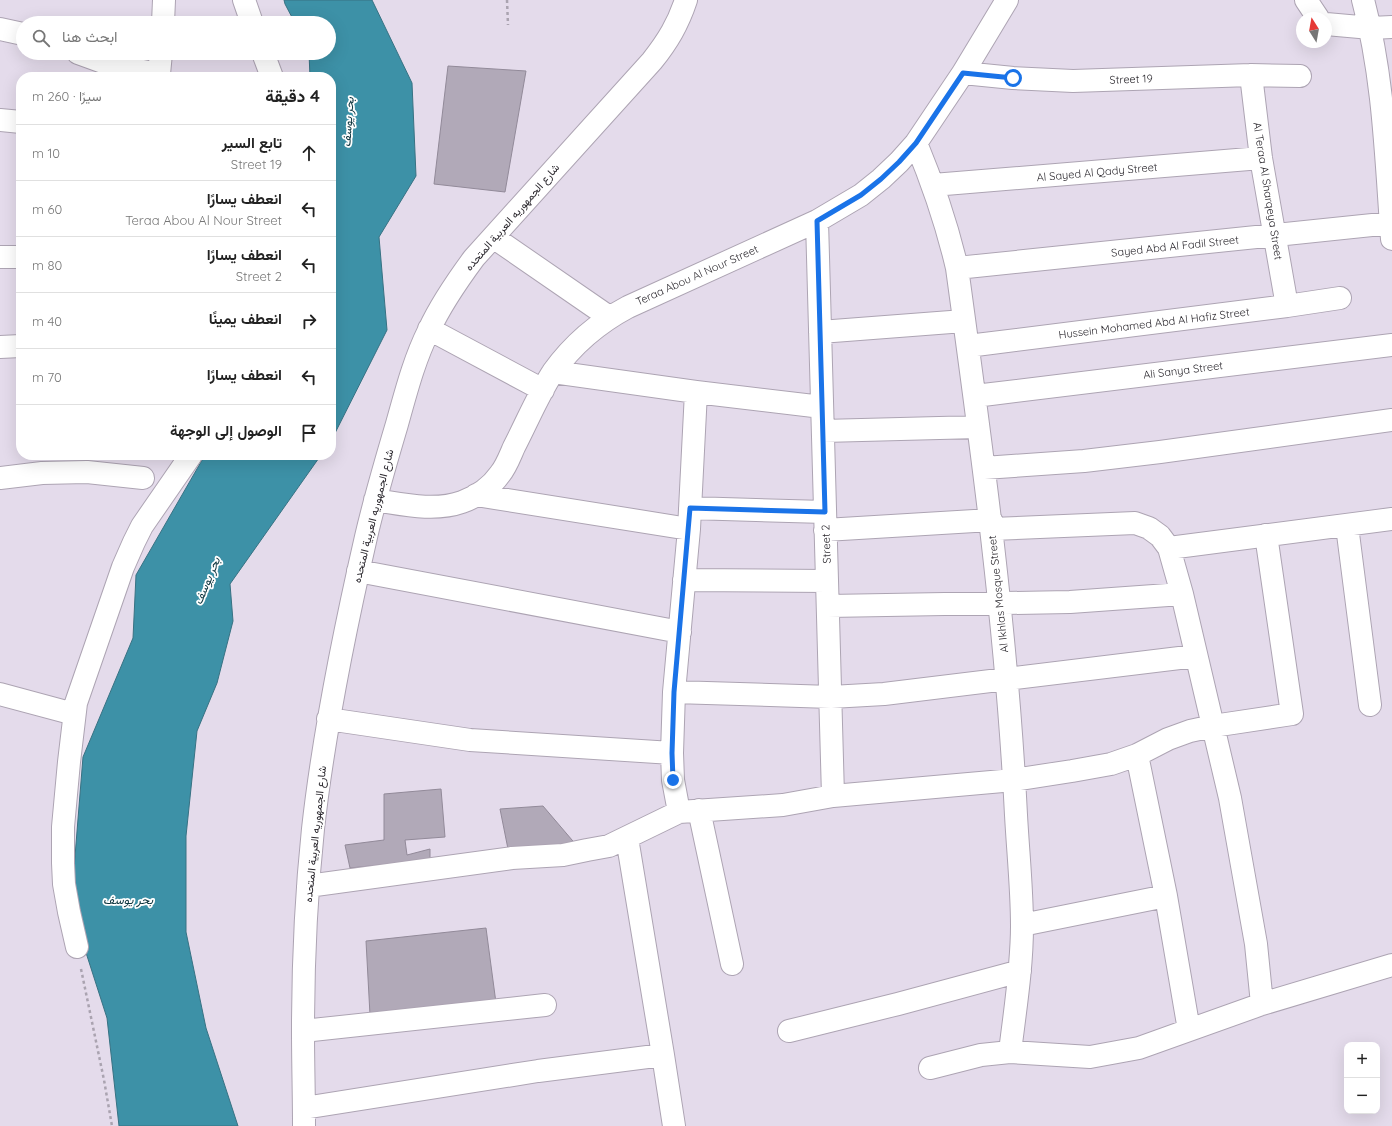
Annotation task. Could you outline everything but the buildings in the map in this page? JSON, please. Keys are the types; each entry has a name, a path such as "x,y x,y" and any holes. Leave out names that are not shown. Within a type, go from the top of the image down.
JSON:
{"street":[{"path":"163,16 164,0"},
{"path":"244,0 250,16"},
{"name":"شارع الجمهوريه العربية المتحده","path":"304,1117 304,958 308,886 314,823 328,719 347,620 374,500 419,351 442,304 474,258 652,60 667,41 679,20 686,0"},
{"name":"Teraa Abou Al Nour Street","path":"374,500 429,507 462,502 476,495 490,486 501,474 548,381 574,347 588,333 609,317 628,307 817,221 861,195 899,162 916,143 963,73 1007,0"},
{"path":"1306,0 1314,12"},
{"path":"1363,0 1370,28 1388,130 1392,229"},
{"path":"1332,25 1370,28 1392,27"},
{"path":"0,29 16,32"},
{"path":"90,60 110,71 121,72"},
{"path":"163,60 166,72"},
{"path":"266,60 270,72"},
{"name":"Street 19","path":"963,73 1013,78 1073,81 1300,76"},
{"name":"Al Teraa Al Sharqeya Street","path":"1251,76 1261,158 1276,235 1287,306"},
{"path":"0,120 16,122"},
{"name":"Al Ikhlas Mosque Street","path":"916,143 933,185 948,230 958,268 1000,603 1014,780 1022,925 1020,971 1010,1052"},
{"name":"Al Sayed Al Qady Street","path":"933,185 1261,158"},
{"name":"Street 2","path":"817,221 833,796"},
{"name":"Sayed Abd Al Fadil Street","path":"958,268 1276,235 1392,229"},
{"path":"493,236 609,317"},
{"path":"0,257 16,256"},
{"name":"Hussein Mohamed Abd Al Hafiz Street","path":"968,346 1340,298"},
{"path":"820,332 964,322"},
{"path":"429,329 548,381 696,392 822,407"},
{"name":"Ali Sanya Street","path":"975,396 1392,345"},
{"path":"0,347 16,346"},
{"path":"696,392 689,518 674,692 672,753 673,780 689,811 732,964"},
{"path":"984,468 1084,461 1392,420"},
{"path":"823,431 978,427"},
{"path":"77,947 64,884 63,863 63,827 76,702 123,567 134,542 142,526 188,460"},
{"path":"0,478 42,473 87,472 143,478"},
{"path":"476,495 689,518 991,525 1135,523 1149,528 1160,536 1169,548 1182,594 1232,806 1256,944 1262,1004"},
{"path":"1169,548 1392,520"},
{"path":"1347,526 1370,705"},
{"path":"308,886 512,858 563,855 609,846 689,811 783,804 833,796 1014,780 1111,764 1137,755 1168,738 1190,731 1212,726 1292,714 1266,535"},
{"path":"358,571 680,632"},
{"path":"684,580 827,581"},
{"path":"828,606 1070,602 1182,594"},
{"path":"674,692 831,697 884,694 1196,656"},
{"path":"0,694 74,714"},
{"path":"328,719 470,740 672,753"},
{"path":"1137,755 1166,896 1189,1030"},
{"path":"627,838 674,1126"},
{"path":"1022,925 1166,896"},
{"path":"930,1068 981,1055 1010,1052 1090,1057 1139,1048 1262,1004 1392,966"},
{"path":"789,1031 898,1004 1020,971"},
{"path":"303,1030 545,1005"},
{"path":"304,1117 538,1071 663,1054"}],"path":[{"path":"507,0 508,25"},
{"path":"77,947 112,1126"}],"water":[{"name":"بحر يوسف","path":"284,0 372,0 412,83 416,176 379,237 387,330 336,431 336,72 310,72 309,60 336,60 336,16 291,16"},
{"name":"بحر يوسف","path":"202,460 317,460 230,584 233,621 217,683 197,731 186,836 186,932 206,1028 238,1126 119,1126 107,1018 71,906 83,757 133,638 136,575"}],"route":[{"path":"673,780 672,753 674,692 690,508 825,512 817,221 861,195 899,162 916,143 963,73 1013,78"}]}
